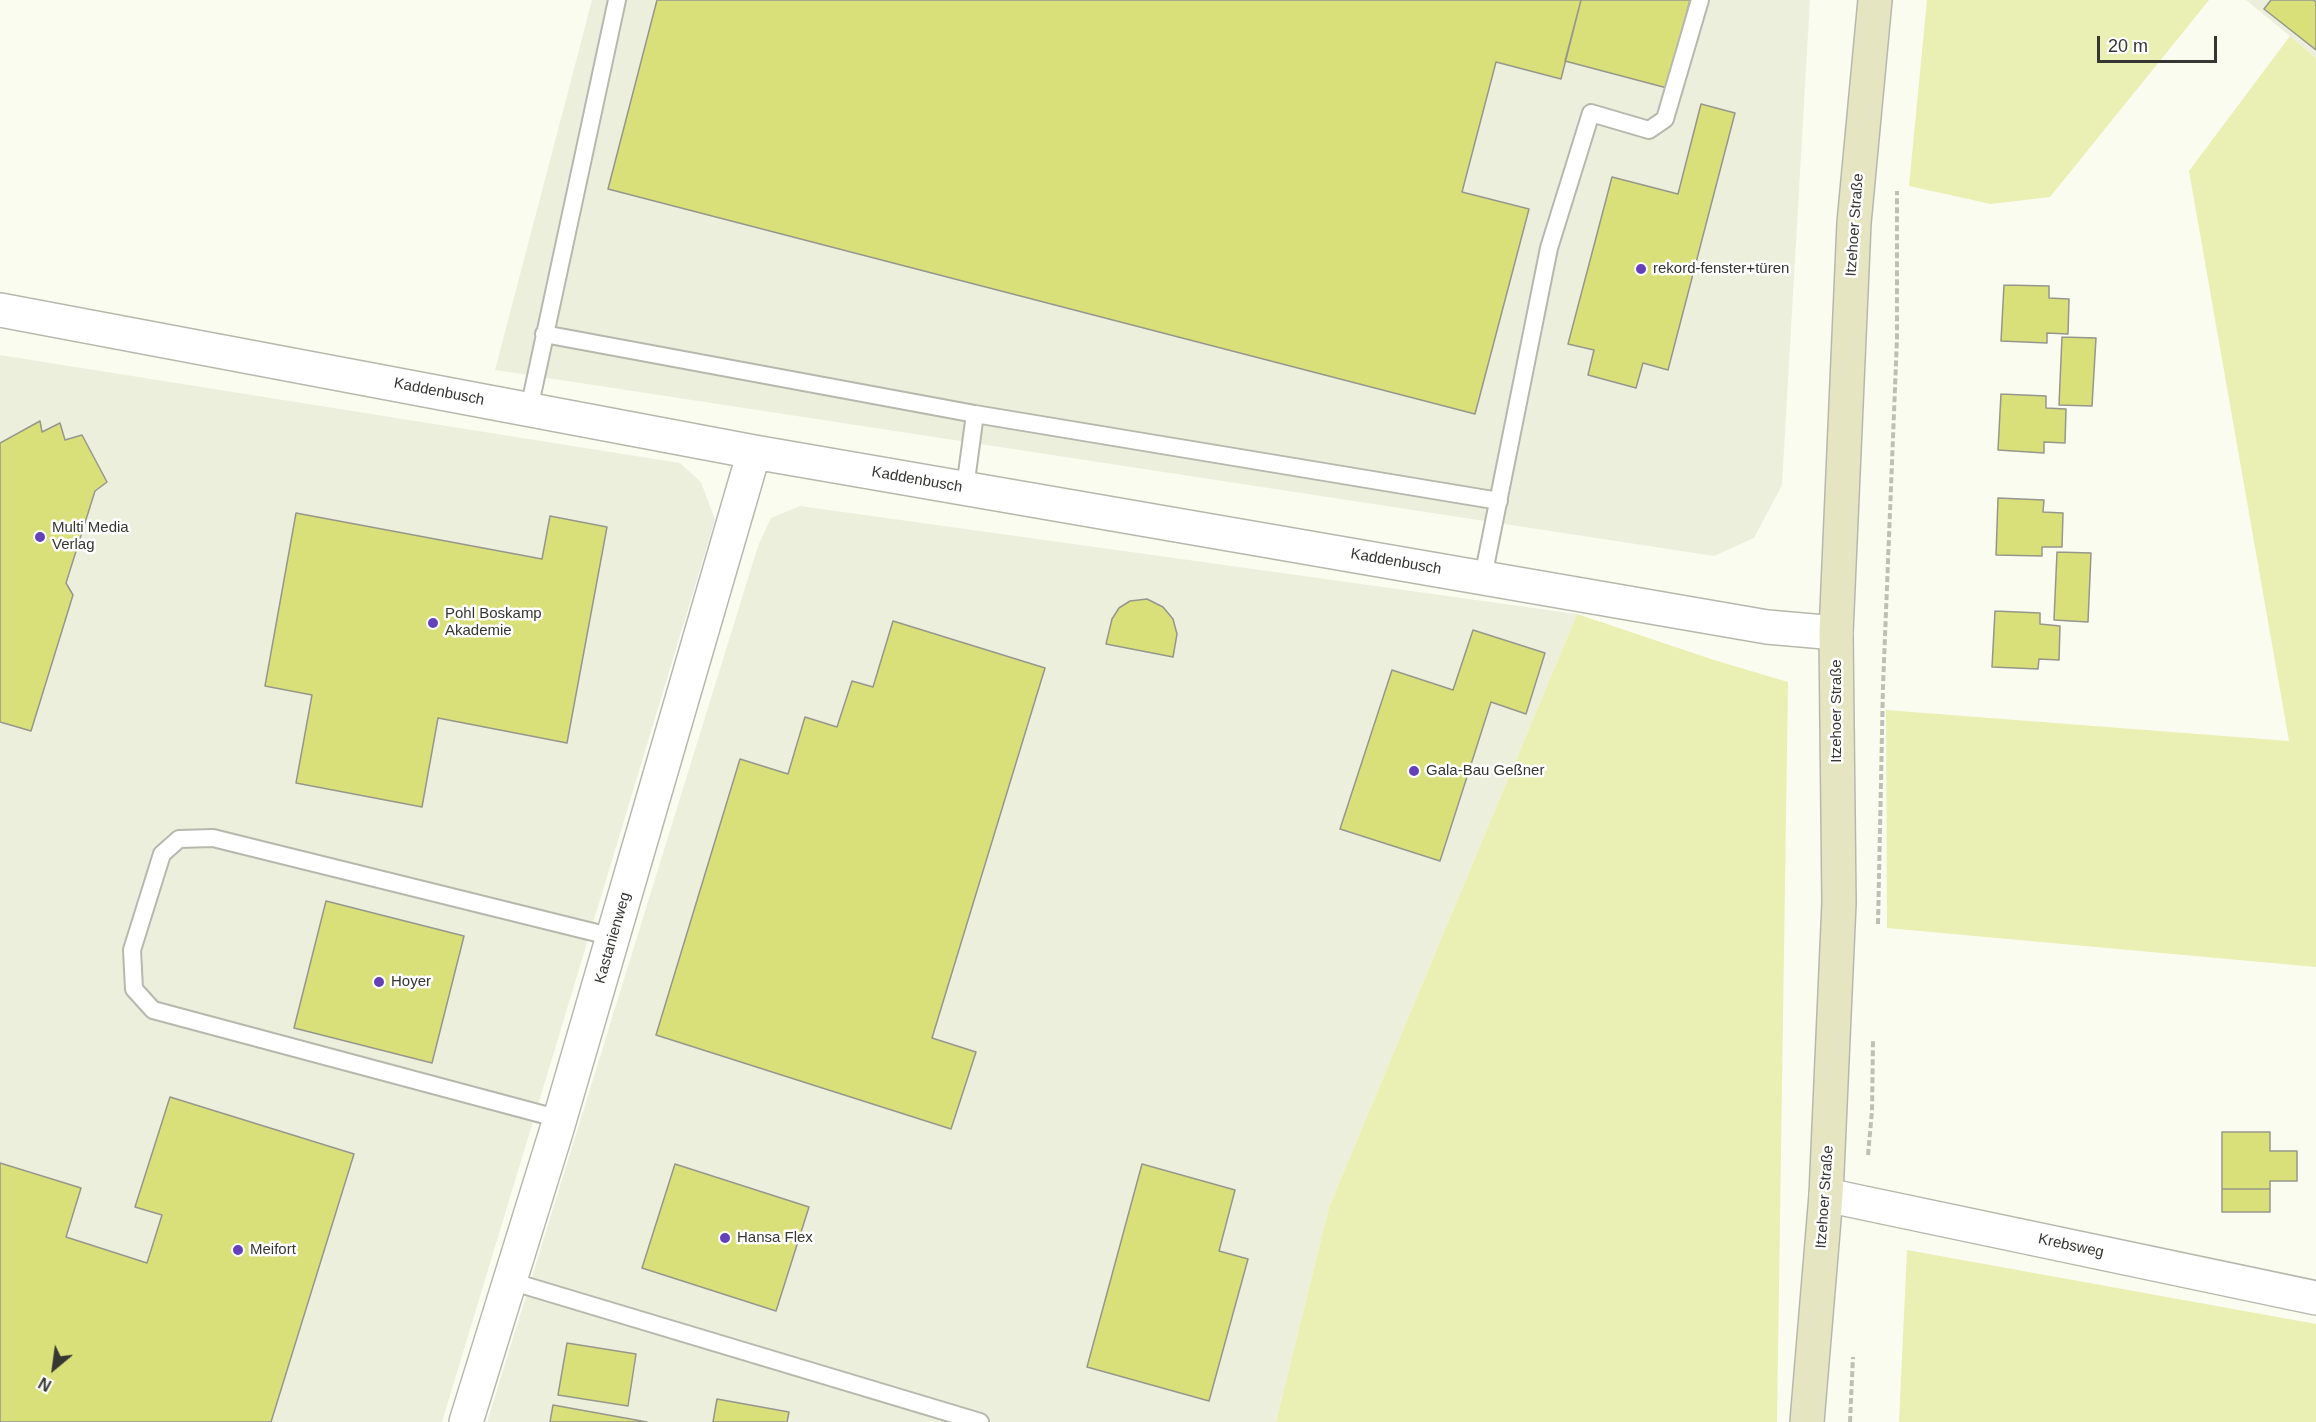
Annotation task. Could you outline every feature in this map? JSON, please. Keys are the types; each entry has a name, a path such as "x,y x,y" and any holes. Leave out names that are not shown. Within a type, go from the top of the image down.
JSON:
{"main road":[{"name":"Itzehoer Straße","path":"1807,1422 1827,1195 1839,903 1836,633 1854,223 1875,0"}],"street":[{"name":"Kaddenbusch","path":"0,310 754,452 1767,627 1836,633"},
{"name":"Kastanienweg","path":"466,1422 560,1119 754,452"},
{"name":"Krebsweg","path":"1827,1195 2316,1298"}],"lane":[{"path":"529,409 617,0"},
{"path":"1483,578 1549,248 1591,113 1649,130 1665,119 1700,0"},
{"path":"544,334 975,414 1498,501"},
{"path":"965,488 975,414"},
{"path":"560,1119 153,1010 134,989 132,950 162,854 179,839 213,838 613,937"},
{"path":"510,1281 980,1422"}],"path":[{"path":"1878,925 1883,686 1897,338 1898,180"},
{"path":"1864,1202 1872,1111 1874,1030"},
{"path":"1850,1422 1853,1350"}],"shaded area":[{"path":"592,0 1810,0 1782,485 1754,538 1714,556 495,370"},
{"path":"2246,0 2316,0 2316,58 2290,36"},
{"path":"0,355 680,463 701,482 715,520 442,1422 0,1422"},
{"path":"800,506 1577,614 1329,1207 1276,1422 487,1422 758,546 771,518"}],"green space":[{"path":"1927,0 2209,0 2050,197 1991,204 1909,186"},
{"path":"2290,36 2316,58 2316,967 1887,928 1886,710 2289,741 2189,171"},
{"path":"1577,614 1788,682 1777,1422 1276,1422 1329,1207"},
{"path":"1907,1250 2316,1324 2316,1422 1899,1422"}],"building":[{"path":"657,0 1581,0 1561,79 1496,62 1462,192 1529,209 1475,414 608,189"},
{"path":"1581,0 1690,0 1667,88 1565,61"},
{"path":"2271,0 2313,0 2316,2 2316,50 2264,9"},
{"name":"rekord-fenster+türen","path":"1701,104 1735,113 1668,370 1643,363 1636,388 1588,375 1594,350 1568,344 1612,177 1678,194"},
{"path":"2004,285 2049,286 2049,298 2069,299 2068,334 2047,333 2047,343 2001,341"},
{"path":"2062,337 2096,338 2092,406 2059,405"},
{"path":"2001,394 2046,396 2046,408 2066,409 2065,443 2044,442 2044,453 1998,450"},
{"name":"Multi Media Verlag","path":"40,421 42,432 60,423 65,440 82,435 107,482 95,491 66,583 73,595 31,731 0,722 0,443"},
{"path":"1998,498 2044,500 2043,512 2063,513 2062,547 2042,547 2042,556 1996,555"},
{"name":"Pohl Boskamp Akademie","path":"296,513 542,559 550,516 607,527 567,743 438,718 422,807 296,783 312,695 265,686"},
{"path":"2057,552 2091,553 2088,622 2054,620"},
{"path":"1147,599 1163,607 1173,619 1177,634 1173,657 1106,644 1112,619 1119,608 1130,601"},
{"path":"1995,611 2040,613 2040,624 2060,626 2059,660 2039,659 2038,669 1992,667"},
{"path":"893,621 1045,668 932,1038 976,1052 951,1129 656,1035 740,759 788,774 805,717 837,727 852,681 873,687"},
{"name":"Gala-Bau Geßner","path":"1473,630 1545,653 1526,714 1491,702 1440,861 1340,829 1392,670 1453,690"},
{"name":"Hoyer","path":"326,901 464,936 432,1063 294,1028"},
{"name":"Meifort","path":"170,1097 354,1154 271,1422 0,1422 0,1163 81,1188 66,1237 147,1263 162,1215 135,1207"},
{"path":"2222,1132 2270,1132 2270,1151 2297,1151 2297,1181 2270,1181 2270,1189 2222,1189"},
{"name":"Hansa Flex","path":"675,1164 809,1207 776,1311 642,1268"},
{"path":"1142,1164 1235,1190 1219,1251 1248,1259 1209,1401 1087,1367"},
{"path":"2222,1189 2270,1189 2270,1212 2222,1212"},
{"path":"567,1343 636,1354 628,1406 558,1395"},
{"path":"717,1399 789,1412 787,1422 713,1422"},
{"path":"553,1405 647,1422 550,1422"}],"place":[{"name":"rekord-fenster+türen","path":"1641,269"},
{"name":"Multi Media Verlag","path":"40,537"},
{"name":"Pohl Boskamp Akademie","path":"433,623"},
{"name":"Gala-Bau Geßner","path":"1414,771"},
{"name":"Hoyer","path":"379,982"},
{"name":"Hansa Flex","path":"725,1238"},
{"name":"Meifort","path":"238,1250"}]}
